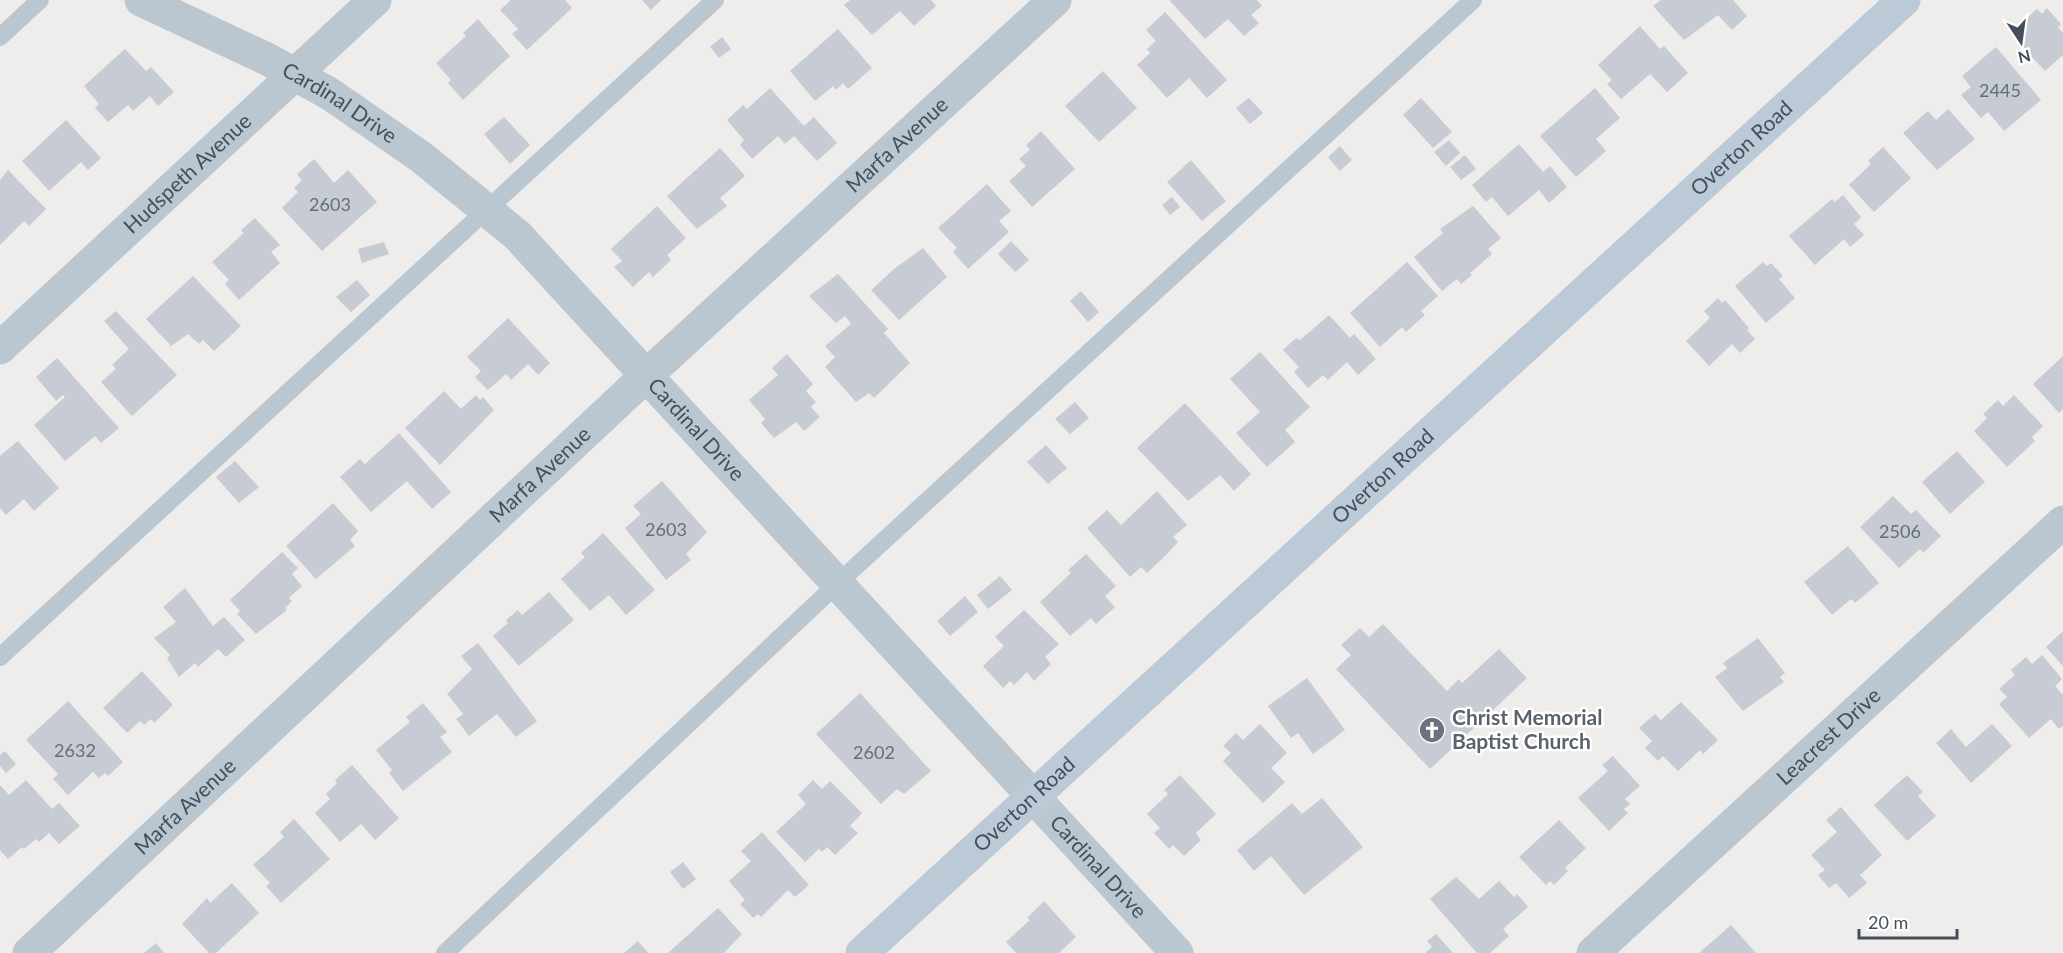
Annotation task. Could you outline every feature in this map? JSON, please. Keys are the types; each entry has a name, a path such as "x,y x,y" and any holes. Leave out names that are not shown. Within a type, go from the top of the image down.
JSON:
{"street":[{"name":"Cardinal Drive","path":"141,0 295,73 330,94 422,157 517,235 1176,953"},
{"name":"Hudspeth Avenue","path":"0,348 375,0"},
{"name":"Marfa Avenue","path":"29,953 647,375 1055,0"},
{"name":"Overton Road","path":"862,953 1905,0"},
{"name":"Leacrest Drive","path":"1593,953 2063,522"}],"lane":[{"path":"0,37 40,0"},
{"path":"0,657 715,0"},
{"path":"445,953 837,584 1473,0"}],"building":[{"path":"511,0 565,0 572,8 527,50 512,34 518,29 500,10"},
{"path":"642,0 661,0 651,10"},
{"path":"850,0 931,0 936,6 914,26 900,11 872,35 844,5"},
{"path":"1171,0 1257,0 1262,6 1251,15 1259,23 1244,36 1228,19 1205,39"},
{"path":"1661,0 1733,0 1747,16 1732,30 1718,15 1684,40 1653,6"},
{"path":"2047,8 2061,24 2058,27 2063,33 2063,55 2045,71 2010,33 2037,9 2042,14"},
{"path":"1165,12 1227,80 1207,98 1189,78 1167,98 1137,65 1150,53 1147,49 1156,41 1146,30"},
{"path":"478,19 510,56 463,100 448,83 451,80 436,63 466,36 463,33"},
{"path":"1640,26 1660,49 1664,46 1688,73 1667,92 1650,74 1621,99 1607,84 1612,80 1598,65"},
{"path":"838,29 872,68 848,89 843,83 836,90 833,86 815,101 790,71"},
{"path":"722,37 731,49 719,58 710,47"},
{"path":"1996,47 2041,100 2004,131 1988,112 1981,118 1961,95 1971,87 1962,76"},
{"path":"125,49 146,71 151,67 174,92 158,106 150,96 133,111 128,105 108,122 95,108 99,104 84,86"},
{"path":"1103,71 1137,108 1099,142 1065,106"},
{"path":"770,88 804,126 814,117 837,143 817,161 794,136 785,144 778,136 752,159 740,145 744,140 727,120 743,105 747,109"},
{"path":"1595,88 1620,118 1596,139 1606,151 1576,177 1540,136"},
{"path":"1249,98 1263,113 1250,124 1236,108"},
{"path":"1421,98 1452,132 1433,148 1403,115"},
{"path":"1948,109 1975,139 1937,170 1903,133 1928,111 1936,120"},
{"path":"504,117 530,145 510,164 484,134"},
{"path":"66,120 101,158 88,170 81,162 49,191 22,161"},
{"path":"1041,131 1075,169 1032,207 1009,181 1026,166 1019,159 1030,150 1026,145"},
{"path":"1449,140 1460,153 1446,166 1434,152"},
{"path":"1519,144 1543,172 1550,166 1567,187 1549,203 1539,190 1508,216 1492,197 1486,202 1472,185"},
{"path":"1340,146 1352,160 1340,171 1328,157"},
{"path":"1883,147 1911,178 1874,212 1849,185 1871,164 1868,161"},
{"path":"720,148 745,176 720,198 727,206 697,229 667,196"},
{"path":"1465,155 1476,169 1461,180 1450,167"},
{"path":"314,159 334,183 348,170 377,202 322,251 282,208 298,192 294,188 302,180 297,174"},
{"path":"1191,160 1226,201 1202,221 1167,182"},
{"path":"8,170 46,209 29,226 24,221 0,245 0,180"},
{"path":"987,184 1011,211 999,221 1009,232 968,269 953,252 957,248 938,228"},
{"path":"1843,195 1861,217 1854,224 1864,235 1850,247 1844,239 1815,265 1789,236 1832,199 1835,202"},
{"path":"1172,197 1180,207 1170,215 1162,205"},
{"path":"657,206 686,238 667,255 671,260 653,277 649,272 633,287 614,267 622,261 611,249"},
{"path":"1473,206 1501,238 1488,249 1492,254 1470,273 1472,275 1461,284 1457,279 1442,291 1414,257 1443,233 1440,229"},
{"path":"255,218 280,245 271,252 280,263 239,300 225,284 229,280 212,262 244,233 241,230"},
{"path":"1011,241 1029,260 1015,272 998,254"},
{"path":"384,242 389,254 362,263 358,249"},
{"path":"923,248 947,277 899,320 871,290 894,269"},
{"path":"1407,262 1438,296 1421,311 1425,315 1406,332 1402,327 1380,347 1350,313"},
{"path":"1763,262 1767,266 1771,263 1783,276 1779,279 1795,298 1766,323 1735,286"},
{"path":"838,274 888,329 884,333 910,363 874,398 869,393 856,402 825,367 835,357 825,346 851,324 845,316 836,323 809,296"},
{"path":"193,276 241,326 214,351 203,340 199,344 188,334 171,346 146,319"},
{"path":"357,280 370,295 351,312 336,297"},
{"path":"1081,291 1099,312 1088,322 1070,301"},
{"path":"1718,298 1722,303 1725,300 1749,328 1747,330 1755,339 1740,353 1732,344 1709,366 1686,341 1710,318 1704,311"},
{"path":"116,311 177,375 132,416 101,382 116,369 112,365 129,349 104,321"},
{"path":"1329,315 1350,338 1354,334 1376,359 1358,375 1347,362 1328,380 1323,375 1308,388 1294,372 1299,367 1283,350 1296,338 1300,340"},
{"path":"508,318 550,363 538,375 528,364 511,380 506,374 488,390 475,377 481,371 467,357"},
{"path":"1260,352 1310,407 1285,430 1295,442 1267,467 1236,433 1260,412 1230,379"},
{"path":"787,354 813,384 806,391 816,402 811,407 820,417 804,431 796,422 774,438 761,423 765,419 749,400 778,375 772,368"},
{"path":"2063,356 2063,409 2059,413 2033,384"},
{"path":"57,358 119,428 101,443 95,436 65,461 34,425 65,397 63,395 56,401 36,377"},
{"path":"444,391 461,409 476,395 480,400 483,397 494,410 440,465 405,428"},
{"path":"2014,395 2043,426 2032,437 2035,441 2007,467 1974,431 1987,418 1983,414 1998,400 2003,406"},
{"path":"1075,402 1089,418 1070,434 1055,419"},
{"path":"1185,403 1251,474 1234,491 1220,475 1188,501 1137,448"},
{"path":"399,433 451,492 432,509 407,481 371,512 340,477 360,459 365,464"},
{"path":"18,441 59,488 34,511 24,499 6,515 0,508 0,456"},
{"path":"1046,445 1067,468 1048,484 1027,462"},
{"path":"1957,451 1985,482 1950,514 1922,482"},
{"path":"235,461 259,487 239,503 216,477"},
{"path":"662,481 707,532 686,554 691,560 666,580 625,528 641,514 633,506"},
{"path":"1157,491 1187,525 1173,537 1178,542 1147,573 1141,567 1130,577 1087,528 1107,510 1121,525"},
{"path":"1893,496 1911,514 1916,510 1941,536 1923,553 1920,549 1899,568 1860,527"},
{"path":"333,503 358,531 350,540 355,546 316,579 286,546"},
{"path":"603,533 655,590 626,615 609,595 590,611 561,579 585,557 581,553"},
{"path":"1848,546 1879,583 1855,603 1851,599 1832,615 1804,582"},
{"path":"282,552 298,568 292,574 302,586 289,598 292,601 285,608 287,610 256,634 237,614 240,611 230,600"},
{"path":"1086,554 1116,586 1105,596 1115,607 1096,624 1091,618 1070,636 1040,602 1071,573 1068,570"},
{"path":"1000,576 1012,590 988,609 977,595"},
{"path":"185,588 213,626 224,617 245,640 226,657 218,649 198,667 195,663 179,677 167,658 170,655 154,638 176,622 163,607"},
{"path":"549,592 574,620 519,666 493,636 508,623 506,620 518,610 522,615"},
{"path":"965,596 978,612 950,636 937,621"},
{"path":"1024,610 1059,644 1045,657 1051,664 1034,681 1027,672 1014,685 1010,681 1003,688 983,666 1004,646 995,637"},
{"name":"Christ Memorial Baptist Church","path":"1383,624 1447,691 1459,679 1462,683 1499,649 1527,678 1430,769 1336,669 1351,655 1341,645 1360,628 1369,637"},
{"path":"2063,631 2063,666 2046,647"},
{"path":"1758,638 1785,673 1780,677 1784,682 1743,711 1715,677 1727,668 1723,663"},
{"path":"478,643 537,721 516,737 497,714 469,736 456,719 463,714 447,694 472,669 461,656"},
{"path":"2042,655 2062,679 2055,686 2063,695 2063,726 2059,729 2051,719 2029,738 1999,704 2007,697 1999,689 2015,675 2011,670 2026,657 2032,664"},
{"path":"142,671 173,705 154,723 151,719 144,725 140,721 127,733 103,708"},
{"path":"1307,678 1345,730 1313,754 1298,733 1291,738 1268,706"},
{"path":"860,693 931,771 904,794 897,789 881,804 816,734"},
{"path":"68,701 123,762 108,776 105,773 99,778 93,772 68,795 53,779 58,774 26,740"},
{"path":"1681,702 1718,740 1703,754 1700,750 1678,771 1663,756 1658,761 1645,748 1652,741 1639,728 1655,714 1661,720"},
{"path":"423,703 447,732 440,737 452,752 403,791 389,773 392,770 376,750 410,722 406,717"},
{"path":"1260,724 1287,753 1271,768 1285,782 1263,803 1223,761 1231,753 1223,746 1236,733 1243,740"},
{"path":"1992,724 2012,746 1971,783 1936,743 1951,729 1966,747"},
{"path":"5,751 16,764 6,773 0,766 0,755"},
{"path":"1613,756 1640,786 1625,799 1630,804 1624,809 1628,813 1609,831 1578,798 1608,771 1602,765"},
{"path":"352,765 399,818 375,840 361,824 340,842 315,813 330,799 326,794 337,783 335,780"},
{"path":"1180,775 1216,814 1196,833 1201,840 1184,856 1173,845 1169,849 1154,833 1160,828 1147,814 1168,794 1164,790"},
{"path":"1907,775 1923,792 1918,796 1936,816 1907,841 1874,805"},
{"path":"26,780 52,809 59,803 80,826 59,844 49,833 39,842 36,839 24,849 22,847 8,859 0,850 0,785 9,795"},
{"path":"813,780 822,789 830,781 862,813 850,826 858,833 835,855 827,847 822,852 819,849 805,862 776,832 806,804 798,795"},
{"path":"1322,798 1363,847 1304,895 1271,856 1254,871 1237,850 1292,803 1302,814"},
{"path":"1841,807 1882,855 1860,875 1867,883 1849,898 1836,883 1829,888 1818,875 1825,870 1811,855 1837,832 1826,820"},
{"path":"294,819 330,859 281,903 266,886 270,883 253,865 284,837 280,832"},
{"path":"1559,820 1586,848 1565,868 1568,871 1554,885 1550,881 1546,885 1519,857"},
{"path":"762,832 809,885 795,897 788,890 761,917 758,914 753,918 740,904 745,900 729,881 751,861 741,851"},
{"path":"683,862 696,879 683,889 670,872"},
{"path":"1456,877 1479,899 1499,881 1514,897 1517,894 1528,907 1503,929 1509,936 1490,953 1477,953 1430,899"},
{"path":"232,883 259,913 216,953 209,953 182,924 207,898 210,903"},
{"path":"1044,901 1076,937 1059,953 1016,953 1006,942 1030,920 1027,918"},
{"path":"718,908 742,934 724,953 668,953"},
{"path":"1731,925 1756,953 1699,953"},
{"path":"1436,934 1453,953 1425,953 1432,947 1427,941"},
{"path":"638,941 648,953 624,953"},
{"path":"156,943 164,953 144,953"}],"place":[{"name":"Christ Memorial Baptist Church","path":"1432,730"}]}
